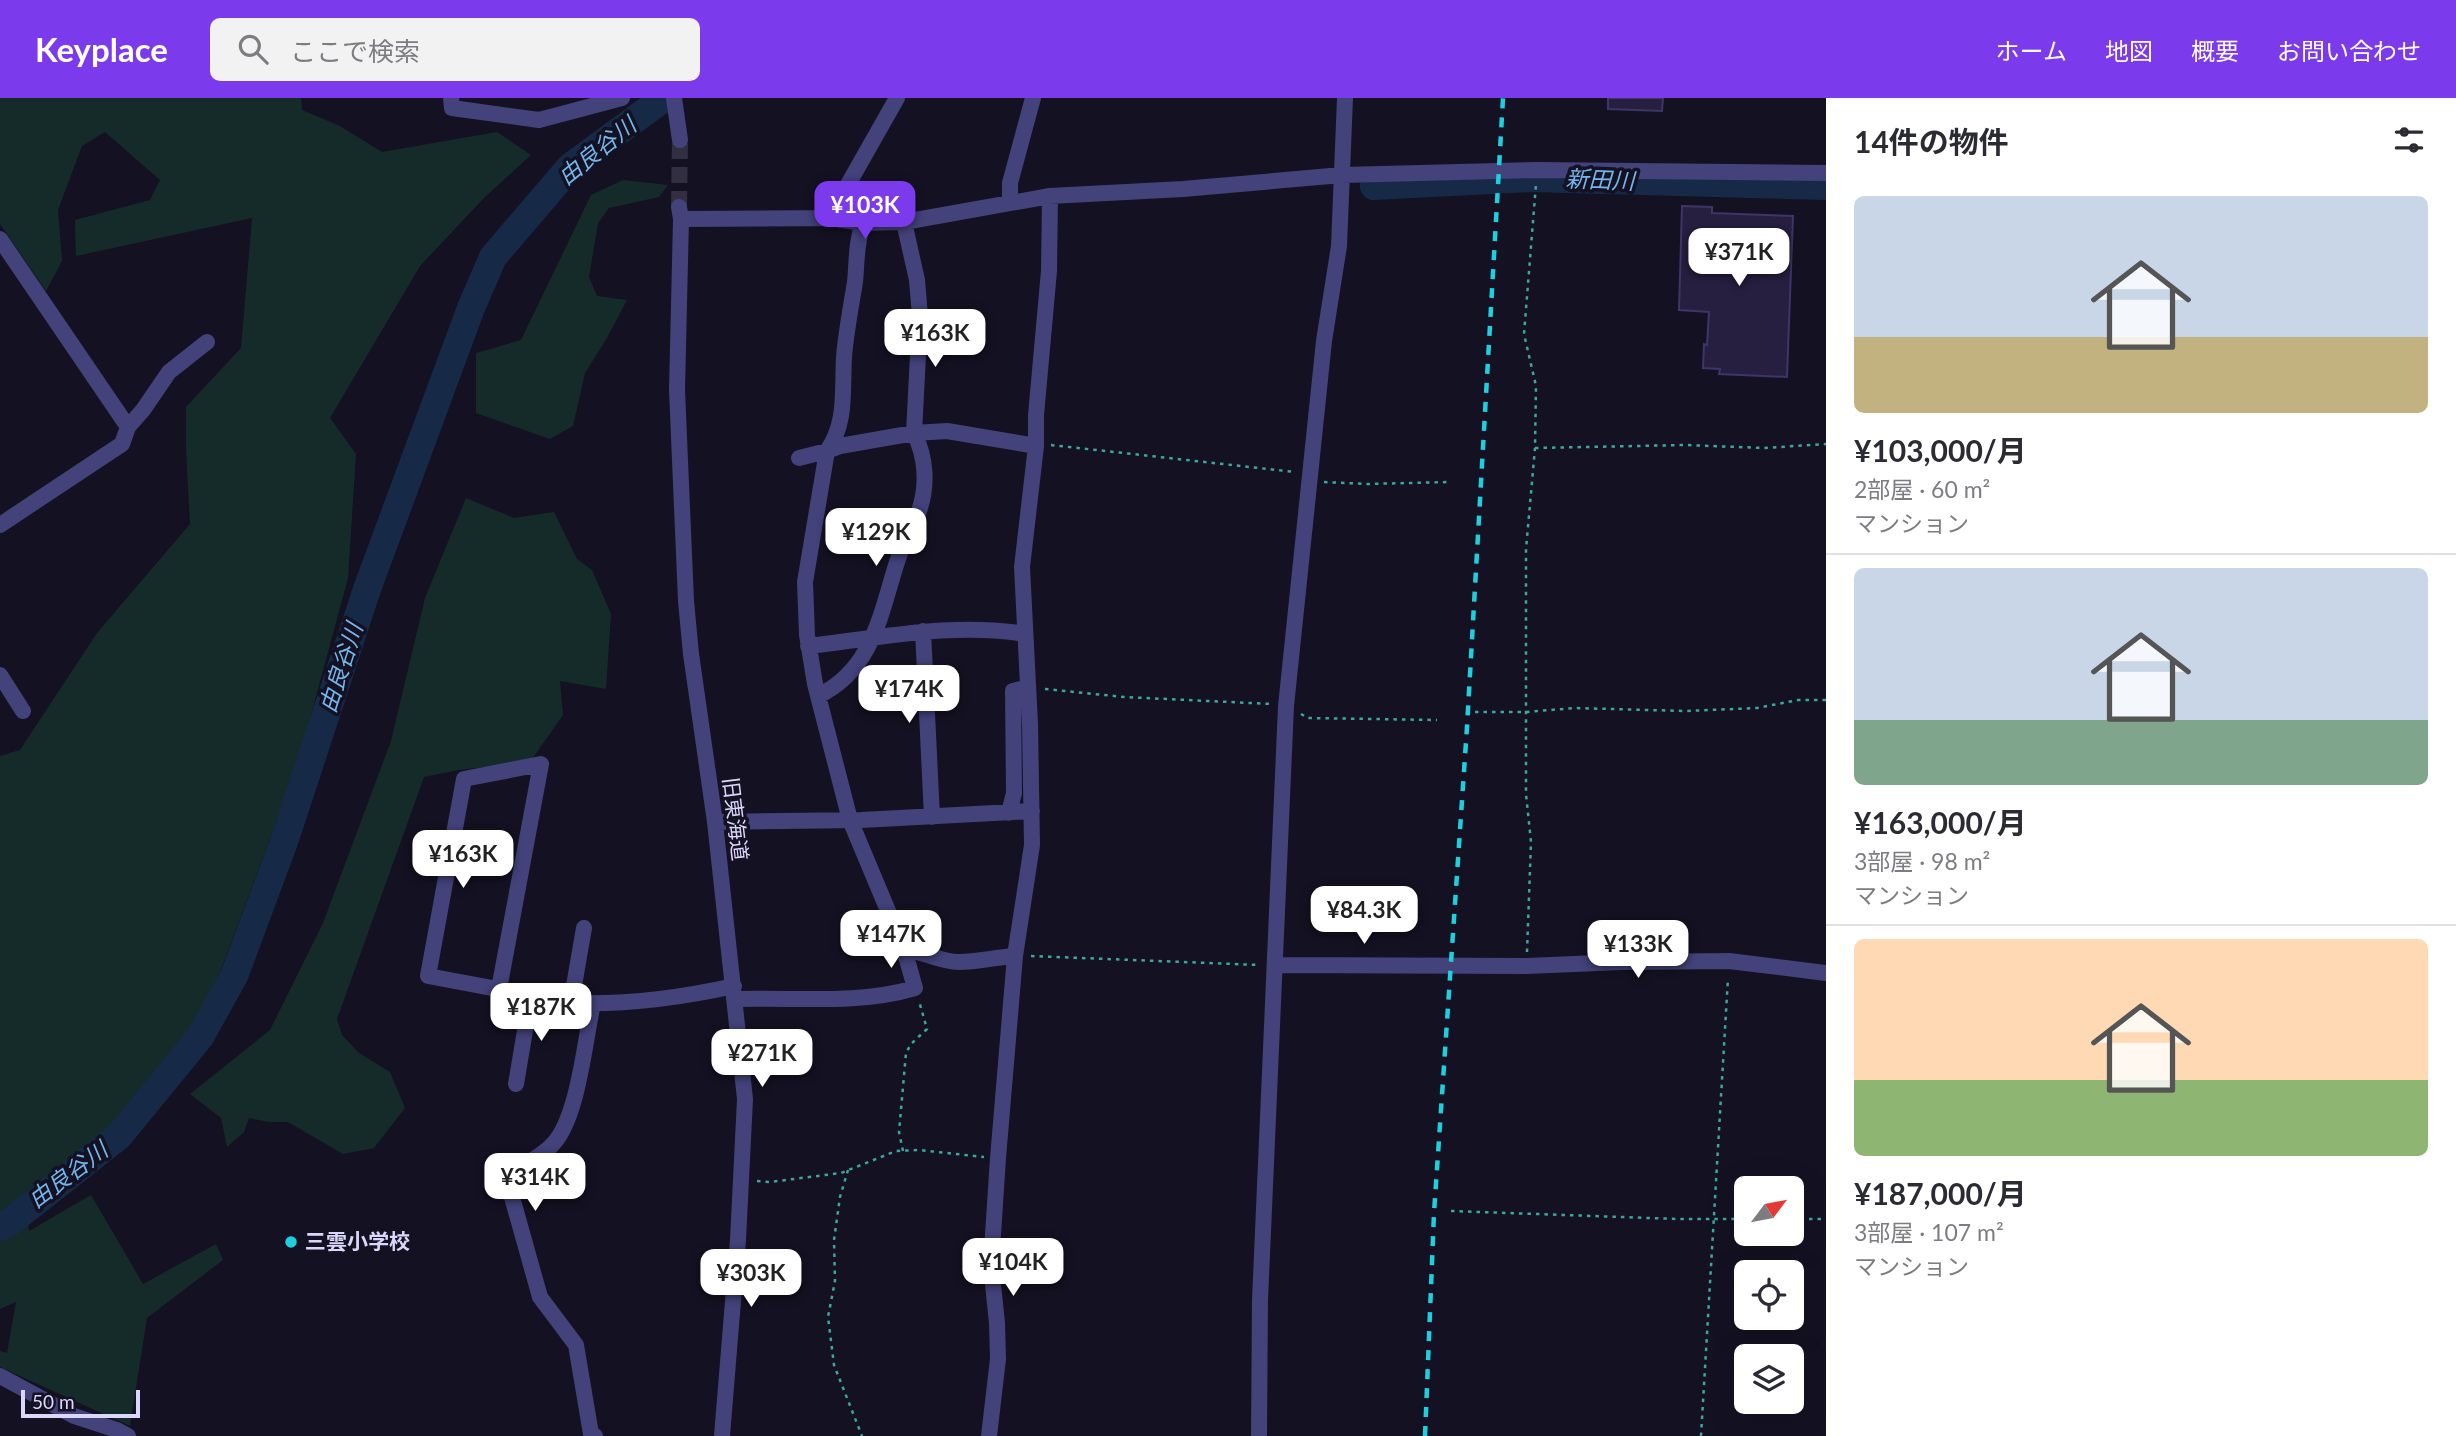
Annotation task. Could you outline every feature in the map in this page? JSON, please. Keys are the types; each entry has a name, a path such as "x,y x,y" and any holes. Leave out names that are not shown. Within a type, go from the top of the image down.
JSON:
{"street":[{"path":"450,98 452,108 539,120 622,98"},
{"path":"897,98 829,218 863,223 904,222 1050,196 1183,189 1342,175 1538,170 1826,173"},
{"path":"1010,203 1010,183 1033,98"},
{"path":"1259,1436 1260,1300 1286,706 1324,341 1339,246 1345,98"},
{"path":"675,104 680,140"},
{"path":"989,1436 998,1359 990,1265 1015,956 1032,845 1022,567 1036,446 1036,415 1049,271 1050,196"},
{"name":"旧東海道","path":"722,1436 742,1180 745,1100 715,822 686,601 677,390 680,213 829,218"},
{"path":"818,696 835,687 873,639 900,554 920,510 926,477 921,448 914,433 920,316 917,280 904,222"},
{"path":"499,989 541,764 464,779 428,976 571,1003 734,993 863,997 915,988 904,950 850,820 808,646 804,582 827,451 838,436 844,355 858,237 863,223"},
{"path":"0,240 128,427"},
{"path":"0,525 121,444 128,427 169,372 207,342"},
{"path":"799,458 840,446 947,430 1036,446"},
{"path":"808,646 923,631 995,629 1025,634"},
{"path":"923,631 932,817"},
{"path":"0,675 23,710"},
{"path":"1009,813 1014,793 1013,691 1028,687"},
{"path":"715,822 850,820 1032,811"},
{"path":"571,1003 584,928"},
{"path":"904,950 959,962 1015,956"},
{"path":"1276,965 1527,966 1729,961 1826,973"},
{"path":"516,1084 531,995"},
{"path":"593,1003 572,1106 566,1123 553,1144 514,1172 508,1183 540,1297 576,1345 593,1435"},
{"path":"0,1376 74,1416 128,1436"}],"path":[{"path":"1527,966 1531,842 1526,794 1526,549 1535,448 1536,386 1524,334 1538,170"},
{"path":"1036,446 1062,444 1298,472 1326,484 1450,482"},
{"path":"1535,448 1685,445 1764,448 1826,444"},
{"path":"1028,687 1124,696 1266,702 1286,706 1308,718 1437,720"},
{"path":"1475,712 1574,708 1757,708 1798,701 1826,700"},
{"path":"1015,956 1276,965"},
{"path":"1700,1436 1729,961"},
{"path":"903,1151 899,1132 906,1053 927,1028 915,988"},
{"path":"742,1180 770,1182 841,1173 903,1151 919,1150 998,1158"},
{"path":"848,1170 840,1197 834,1240 835,1281 828,1317 834,1365 862,1436"},
{"path":"1451,1211 1734,1219"},
{"path":"1804,1219 1826,1219"}],"green space":[{"path":"0,98 301,98 302,110 338,125 382,152 497,132 531,155 484,198 420,266 330,418 356,454 348,578 297,767 201,1023 109,1132 26,1191 29,1231 91,1195 143,1284 216,1244 223,1260 147,1318 130,1426 0,1367 0,1351 7,1353 16,1302 0,1309 0,756 20,750 97,633 190,524 186,407 241,348 252,218 76,256 75,220 150,200 160,180 105,132 82,146 58,210 62,261 46,291 0,224"},
{"path":"623,180 668,185 659,197 609,208 598,223 589,277 597,296 627,300 585,373 573,426 550,439 476,413 476,353 521,340 591,195"},
{"path":"466,498 514,518 554,512 577,559 592,570 611,614 606,689 560,681 563,715 530,762 424,777 337,1019 342,1035 359,1053 390,1072 405,1108 374,1148 343,1154 288,1122 249,1118 244,1132 227,1147 221,1118 190,1094 270,1030 323,923 391,741 425,598"}],"building":[{"path":"1608,98 1663,98 1662,111 1608,109"},
{"path":"1682,206 1712,207 1712,213 1793,216 1787,377 1719,374 1720,369 1703,368 1709,312 1679,310"}],"waterway":[{"name":"由良谷川","path":"0,1227 10,1222 119,1136 200,1037 234,976 285,839 367,589 471,308 493,257 570,167 664,98"},
{"name":"新田川","path":"1374,186 1530,178 1826,186"}],"tunnel":[{"path":"679,207 680,140"}],"railway":[{"path":"1425,1436 1434,1213 1467,727 1503,98"}],"place":[{"name":"三雲小学校","path":"291,1242"}]}
